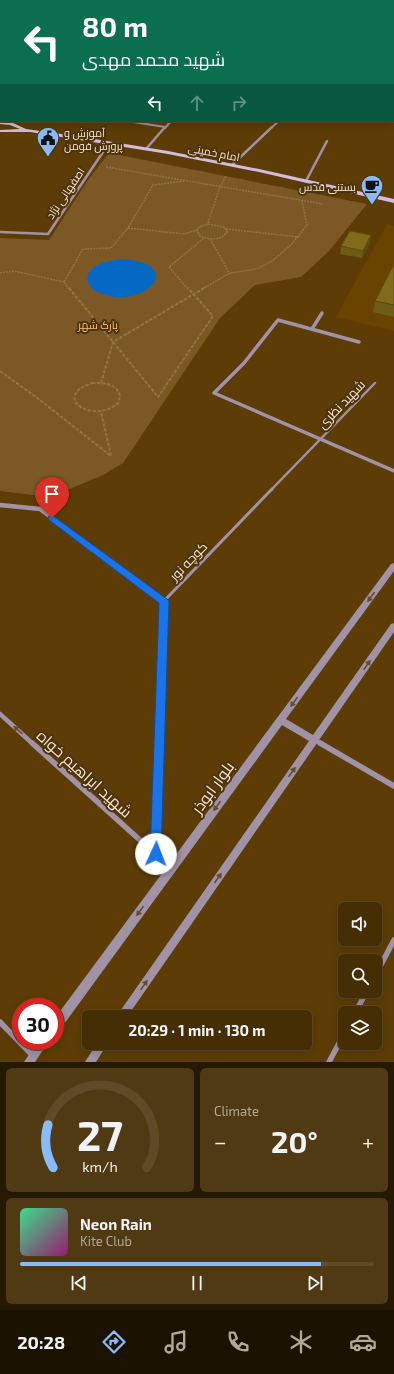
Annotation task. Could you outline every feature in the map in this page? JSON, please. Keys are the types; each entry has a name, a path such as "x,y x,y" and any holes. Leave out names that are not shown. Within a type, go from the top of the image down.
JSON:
{"main road":[{"name":"امام خمینی","path":"0,123 12,123 28,131"},
{"name":"امام خمینی","path":"0,131 28,131 146,149 232,165 394,201"}],"street":[{"path":"133,122 165,127"},
{"path":"146,149 169,122"},
{"path":"232,165 278,122"},
{"path":"306,181 327,141"},
{"name":"اصفهانی نژاد","path":"0,232 48,234 109,143"},
{"path":"312,329 322,313"},
{"path":"359,342 278,320 244,363 214,393 394,472"},
{"path":"0,505 40,509 164,601 156,854"},
{"name":"بلوار ابوذر","path":"64,1015 394,566"},
{"path":"126,1010 394,626"},
{"name":"شهید ابراهیم خواه","path":"0,714 171,869"},
{"path":"280,720 394,786"},
{"path":"382,963 394,940"},
{"path":"0,1022 31,1059 38,1050"},
{"path":"329,1062 338,1045"},
{"path":"90,1062 98,1050"}],"lane":[{"name":"شهید نظری","path":"320,439 375,382"},
{"name":"کوچه نور","path":"164,601 320,439"}],"path":[{"path":"95,165 323,204"},
{"path":"208,224 220,187 232,165"},
{"path":"64,282 84,250 111,248 128,228 153,185 185,181"},
{"path":"101,383 113,342 193,294 230,274 257,269 282,256 299,237 307,225 302,200"},
{"path":"128,228 184,234 197,230 199,227 208,224 219,225 226,229 299,237"},
{"path":"197,230 197,233 204,238 216,239 225,235 226,229"},
{"path":"0,273 14,271 64,282 158,396 213,316 169,267 204,238"},
{"path":"210,239 230,274"},
{"path":"0,371 36,397 111,456 101,412"},
{"path":"101,383 116,388 120,393 120,399 116,405 101,412 82,410 76,406 74,395 78,390 84,386 101,383"}],"shaded area":[{"path":"387,224 394,226 394,331 336,317"}],"green space":[{"name":"پارک شهر","path":"109,153 367,204 329,251 301,277 255,285 220,318 123,463 103,475 50,497 0,491 0,238 49,240 88,180"}],"water":[{"path":"122,259 143,263 153,269 156,277 152,285 143,292 130,296 114,297 98,292 89,285 88,276 90,271 99,264"}],"building":[{"path":"350,231 371,235 363,251 341,246"},
{"path":"394,264 394,305 375,301"}],"place":[{"name":"آموزش و پرورش فومن","path":"48,158"},
{"name":"بستنی قدس","path":"372,206"}],"route":[{"path":"52,518 164,601 156,854"}]}
